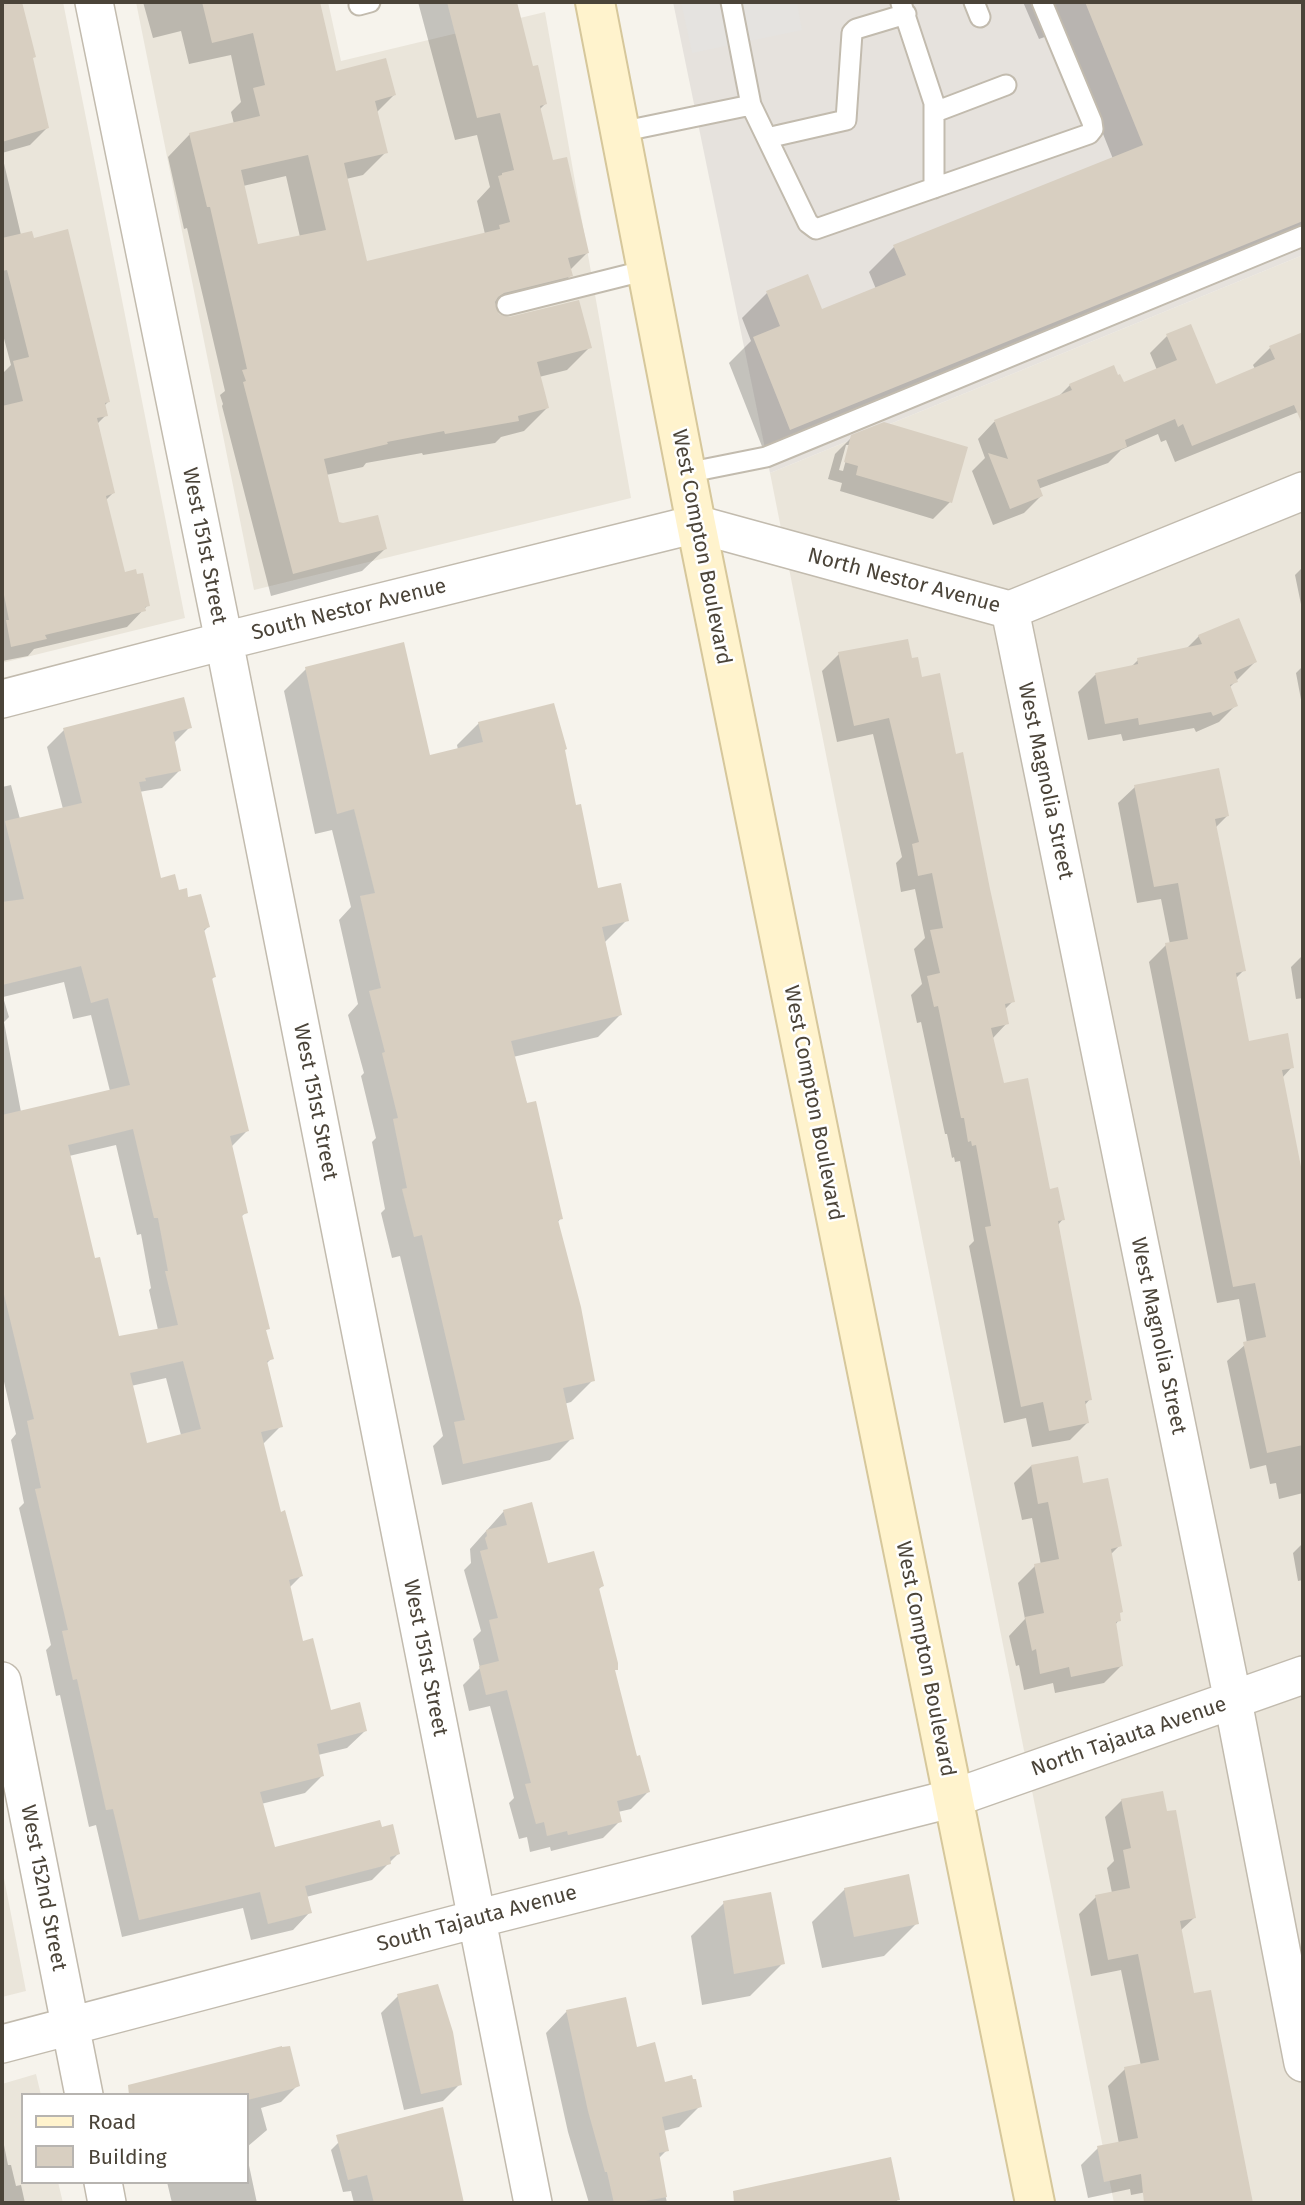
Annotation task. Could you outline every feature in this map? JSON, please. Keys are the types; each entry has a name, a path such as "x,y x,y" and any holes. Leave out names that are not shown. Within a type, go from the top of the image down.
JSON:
{"main road":[{"name":"West Compton Boulevard","path":"595,2 696,524 1035,2203"}],"street":[{"name":"West 151st Street","path":"94,2 224,641 533,2203"},
{"name":"North Nestor Avenue","path":"696,524 1010,610 1303,491"},
{"name":"South Nestor Avenue","path":"2,699 696,524"},
{"name":"West Magnolia Street","path":"1010,610 1233,1701 1303,2063"},
{"name":"North Tajauta Avenue","path":"954,1798 1303,1675"},
{"name":"West 152nd Street","path":"2,1681 84,2093"},
{"name":"South Tajauta Avenue","path":"2,2044 476,1919 954,1798"},
{"path":"103,2184 107,2203"}],"lane":[{"path":"731,2 751,105 808,223 813,228 820,229 1089,134 1093,129 1093,122 1042,2"},
{"path":"767,138 846,120 852,33 903,8 932,94 935,111 934,188"},
{"path":"935,111 1006,85"},
{"path":"620,132 751,105"},
{"path":"686,473 766,457 1303,236"},
{"path":"507,306 647,270"}],"shaded area":[{"path":"2,2 63,2 185,618 2,663"},
{"path":"136,2 328,2 341,61 545,12 631,498 254,590"},
{"path":"673,2 1303,2 1303,255 770,473"},
{"path":"681,2 797,2 802,30 692,53"},
{"path":"1303,255 1303,2203 1114,2203 770,473"},
{"path":"2,1868 26,1991 2,1997"},
{"path":"36,2074 41,2093 21,2093 21,2184 58,2184 63,2203 2,2203 2,2084"}],"building":[{"path":"2,2 22,2 36,57 33,58 49,128 2,142"},
{"path":"202,2 320,2 336,71 386,58 396,95 375,101 388,153 344,163 367,261 500,229 499,225 510,222 498,176 514,170 500,113 477,118 447,2 517,2 533,66 538,65 547,104 540,106 553,160 567,157 589,253 568,258 573,276 504,293 495,302 499,314 509,317 579,300 592,348 537,362 549,408 518,416 519,421 387,442 388,444 324,459 339,522 378,515 387,549 293,574 243,382 246,381 242,370 247,369 210,207 207,207 189,133 260,116 253,88 265,85 253,33 212,43","holes":["308,155 326,230 258,244 241,170"]},
{"path":"1085,2 1303,2 1303,221 790,430 753,337 780,326 766,291 808,274 822,309 906,275 893,245 1143,145"},
{"path":"68,229 110,402 105,403 108,416 97,418 115,493 106,496 125,572 136,569 137,574 143,573 150,606 145,607 146,611 45,635 47,639 11,647 2,585 2,406 23,401 13,361 29,357 7,270 2,271 2,238 32,231 34,238"},
{"path":"1191,324 1216,384 1275,359 1269,346 1303,332 1303,426 1294,405 1192,446 1183,424 1178,427 1175,419 1125,440 1127,447 1037,480 1043,496 1010,509 988,453 1008,459 994,420 1072,390 1069,384 1114,365 1124,382 1177,360 1166,334"},
{"path":"884,422 968,447 952,503 856,475 858,466 844,462 851,435"},
{"path":"1239,618 1257,662 1234,672 1238,682 1230,685 1238,706 1213,716 1211,712 1139,725 1138,718 1105,724 1095,673 1138,664 1137,658 1202,644 1198,635"},
{"path":"908,639 912,658 918,657 922,677 940,673 956,754 963,752 1015,1002 1005,1004 1009,1024 991,1028 1004,1083 1028,1078 1050,1189 1058,1187 1065,1220 1058,1221 1092,1400 1085,1401 1089,1423 1049,1431 1043,1402 1021,1407 985,1227 991,1226 976,1145 972,1146 971,1141 968,1142 964,1118 961,1118 938,1006 934,1007 927,976 940,973 930,930 943,928 932,873 918,876 912,844 919,842 889,718 854,726 838,652"},
{"path":"404,642 430,755 483,742 478,722 554,703 567,749 565,750 576,805 581,804 598,888 621,883 629,921 602,927 622,1015 511,1041 527,1103 536,1101 563,1219 558,1220 581,1307 595,1381 563,1388 574,1439 463,1464 454,1422 465,1420 422,1235 414,1237 402,1189 407,1188 393,1119 398,1118 369,991 381,988 360,896 375,893 354,809 337,814 305,667"},
{"path":"184,697 192,728 173,732 181,771 145,778 146,781 139,782 161,878 175,874 179,890 187,888 188,897 201,894 210,927 204,929 216,977 212,978 249,1131 230,1136 248,1213 242,1215 270,1329 266,1330 274,1359 267,1361 283,1427 261,1432 281,1512 285,1510 303,1576 289,1580 303,1641 313,1638 331,1710 360,1702 367,1731 317,1744 324,1776 260,1792 275,1847 380,1820 382,1827 393,1824 400,1854 390,1857 391,1864 305,1886 312,1913 268,1924 260,1892 139,1920 113,1809 106,1810 77,1679 73,1680 62,1631 68,1630 35,1489 41,1488 27,1421 34,1419 2,1286 2,1115 130,1085 108,998 91,1003 81,966 2,985 2,902 24,899 5,821 82,803 63,728","holes":["133,1129 154,1218 158,1218 168,1271 165,1271 178,1325 119,1336 100,1257 95,1258 68,1145","183,1361 201,1429 147,1443 130,1373"]},
{"path":"1219,768 1229,816 1215,819 1246,971 1236,973 1249,1041 1288,1033 1294,1068 1282,1070 1303,1177 1303,1445 1267,1453 1243,1342 1266,1337 1255,1283 1233,1287 1165,943 1188,939 1178,883 1154,887 1134,785"},
{"path":"1078,1456 1083,1483 1108,1478 1122,1546 1111,1549 1123,1612 1120,1613 1121,1621 1116,1622 1123,1666 1071,1677 1069,1667 1040,1674 1036,1649 1032,1651 1025,1617 1044,1613 1034,1564 1059,1559 1048,1502 1038,1504 1031,1465"},
{"path":"532,1502 548,1563 594,1551 604,1586 599,1588 618,1663 618,1670 615,1670 637,1756 640,1755 650,1792 617,1801 622,1822 568,1835 567,1831 547,1836 544,1822 536,1824 525,1784 531,1783 507,1690 486,1695 479,1666 499,1661 489,1620 498,1618 480,1551 488,1549 486,1530 507,1525 503,1510"},
{"path":"1163,1791 1167,1811 1176,1810 1196,1918 1180,1921 1194,1993 1211,1990 1253,2203 1144,2203 1141,2174 1104,2182 1097,2146 1138,2138 1124,2067 1159,2060 1138,1954 1108,1960 1095,1895 1130,1888 1123,1850 1131,1848 1121,1799"},
{"path":"909,1874 919,1924 854,1937 844,1888"},
{"path":"771,1892 785,1964 734,1974 723,1901"},
{"path":"438,1984 453,2032 462,2085 421,2094 397,1994"},
{"path":"626,1997 637,2047 655,2042 665,2082 692,2075 693,2079 696,2079 702,2107 662,2117 669,2151 659,2153 667,2197 634,2203 614,2203 588,2111 566,2010"},
{"path":"290,2046 300,2086 248,2100 248,2093 129,2093 128,2085"},
{"path":"443,2107 464,2203 374,2203 367,2175 348,2180 336,2135"},
{"path":"891,2157 900,2200 884,2203 734,2203 733,2191"}]}
